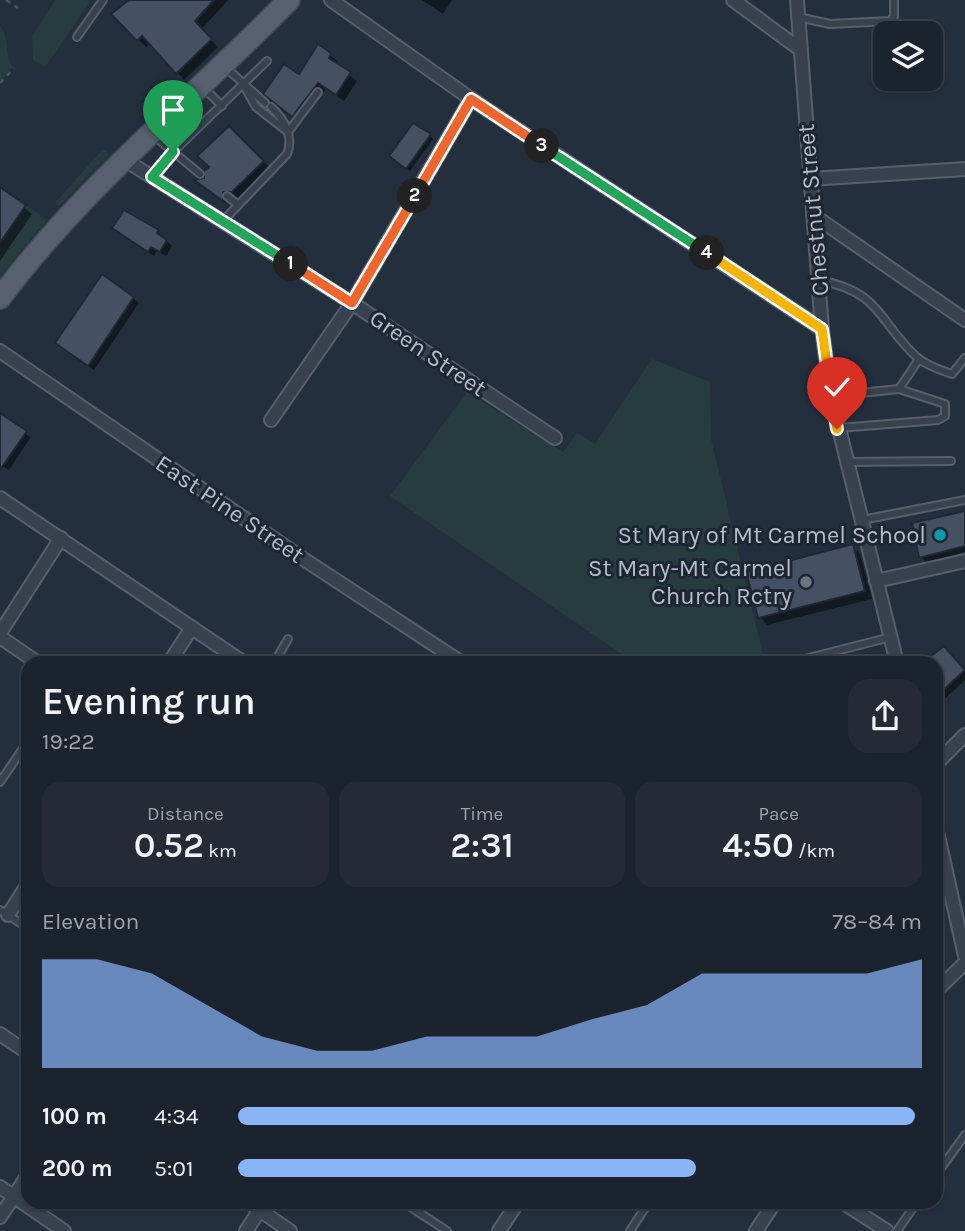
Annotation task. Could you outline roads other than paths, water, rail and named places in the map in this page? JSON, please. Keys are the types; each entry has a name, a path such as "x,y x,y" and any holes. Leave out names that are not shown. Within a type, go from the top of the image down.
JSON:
{"main road":[{"path":"0,298 41,244 122,158 289,0"}],"street":[{"path":"331,0 471,99 822,329"},
{"path":"733,0 801,50"},
{"name":"Chestnut Street","path":"797,0 822,329 831,396 845,462 895,656"},
{"path":"271,420 352,303 471,99"},
{"name":"Green Street","path":"122,158 352,303 555,438"},
{"path":"810,179 965,169"},
{"path":"813,215 965,320"},
{"name":"East Pine Street","path":"0,351 290,551 451,656"},
{"path":"0,498 233,656"},
{"path":"28,656 0,635 61,538"},
{"path":"876,581 965,561"},
{"path":"174,656 191,629"},
{"path":"943,757 965,735"},
{"path":"943,858 965,956"},
{"path":"4,912 21,892"},
{"path":"943,981 965,963"},
{"path":"0,1034 21,1048"},
{"path":"0,1217 21,1185"},
{"path":"0,1187 21,1202"},
{"path":"31,1209 64,1231"},
{"path":"246,1231 260,1209"},
{"path":"265,1209 290,1231"},
{"path":"499,1231 513,1209"},
{"path":"756,1231 770,1209"},
{"path":"853,1209 887,1231"}],"lane":[{"path":"77,37 103,0"},
{"path":"798,17 830,23 890,21 894,17 894,0"},
{"path":"152,177 173,152 267,61"},
{"path":"223,65 281,116 288,132 290,146 287,154 223,221"},
{"path":"243,85 256,107 288,132"},
{"path":"201,86 222,106"},
{"path":"288,132 318,92"},
{"path":"182,103 202,124"},
{"path":"150,132 200,174"},
{"path":"228,197 237,204"},
{"path":"819,280 846,288 879,308 919,359 953,374 965,358"},
{"path":"899,389 919,359"},
{"path":"831,396 899,389 945,404 945,416 837,429"},
{"path":"845,462 951,461"},
{"path":"860,520 965,499"},
{"path":"815,656 891,636"},
{"path":"278,656 288,639"},
{"path":"0,782 21,751"},
{"path":"4,912 21,923"},
{"path":"943,1165 965,1135"},
{"path":"414,1209 447,1231"},
{"path":"630,1231 644,1209"},
{"path":"897,1231 912,1209"}],"place":[{"name":"St Mary of Mt Carmel School","path":"940,535"},
{"name":"St Mary-Mt Carmel Church Rctry","path":"806,582"}]}
